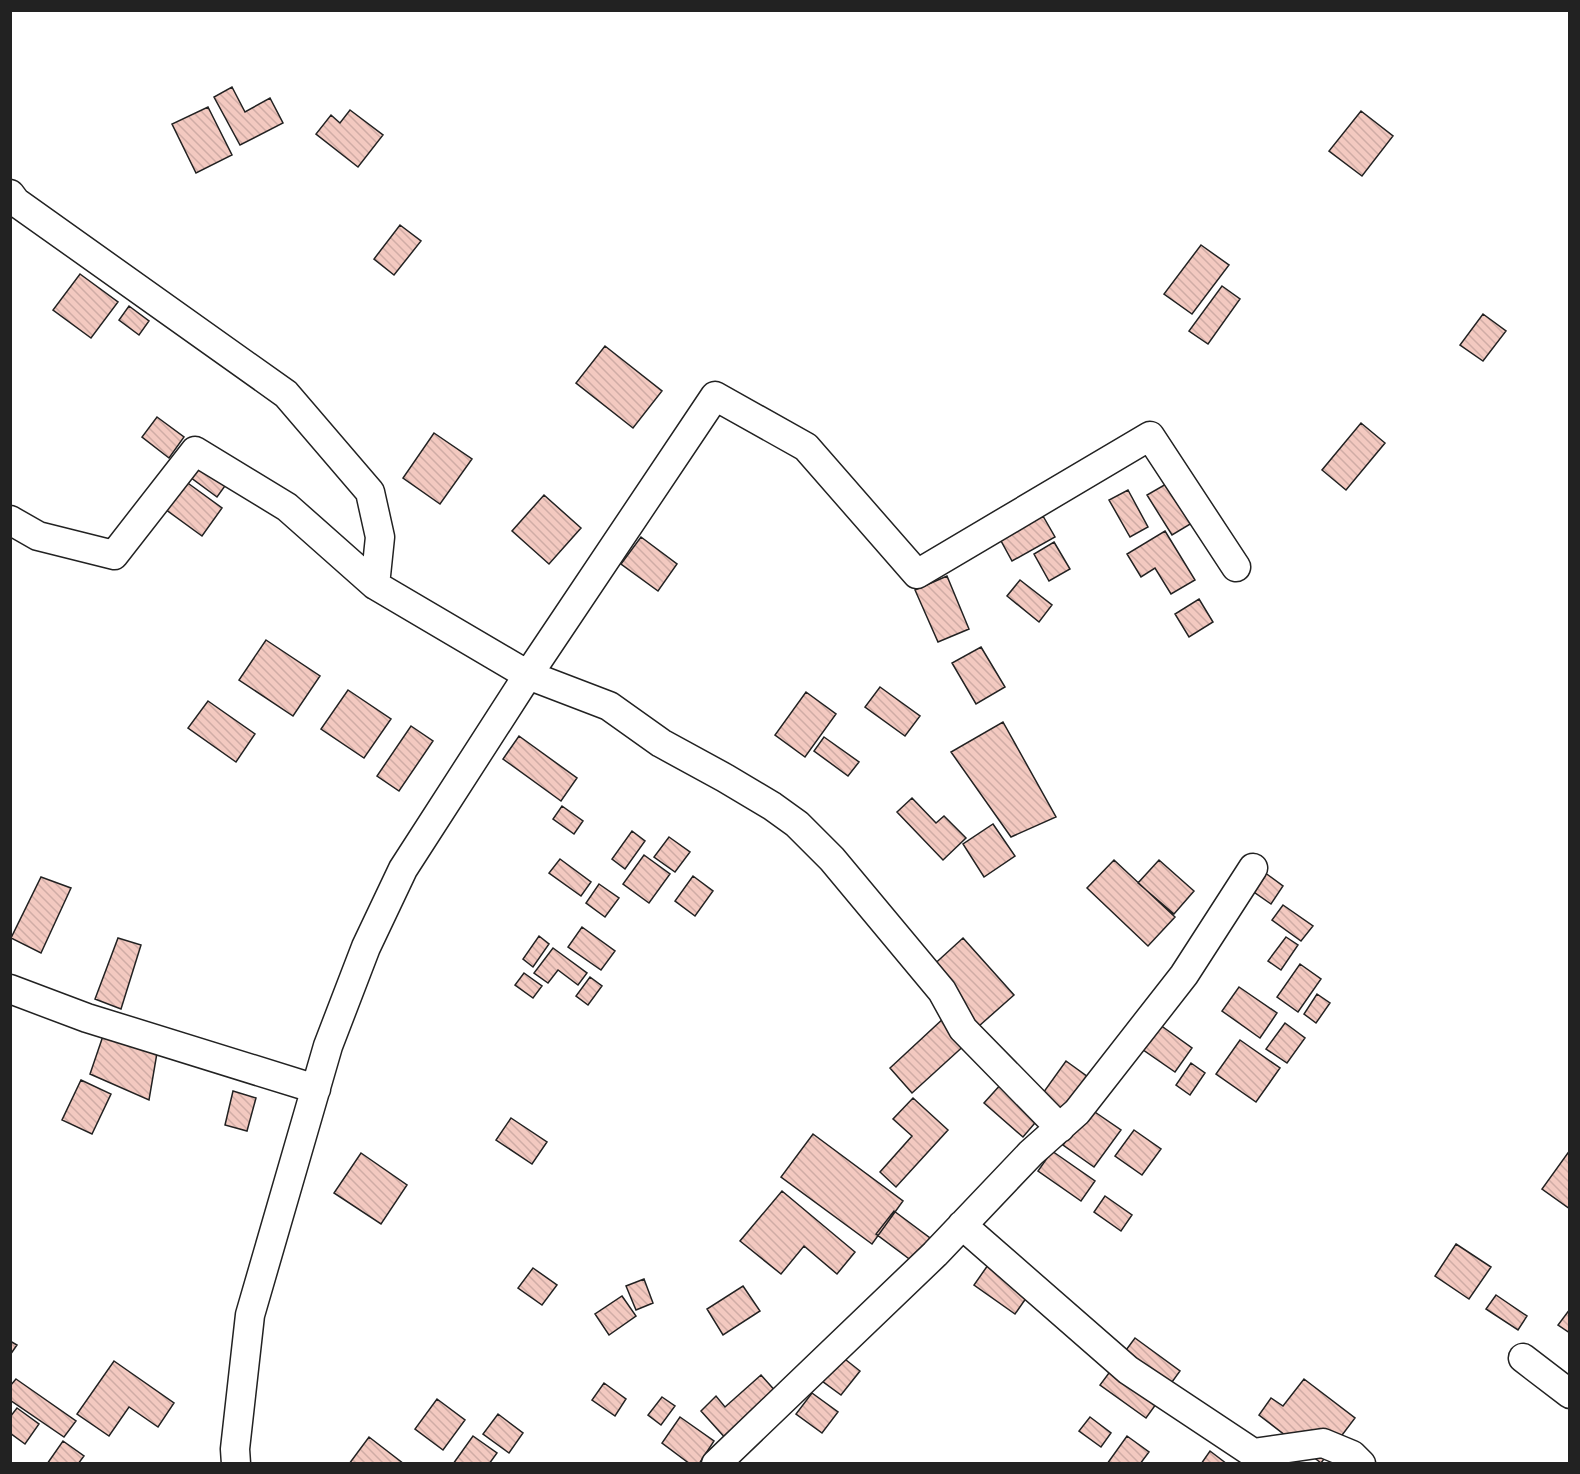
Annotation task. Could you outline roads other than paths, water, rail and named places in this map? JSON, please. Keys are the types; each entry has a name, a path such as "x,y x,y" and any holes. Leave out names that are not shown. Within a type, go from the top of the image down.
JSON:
{"street":[{"path":"10,194 16,202 286,394 370,492 380,537 375,585"},
{"path":"236,1464 250,1314 328,1046 366,947 404,869 528,675 716,396 806,447 917,574 1150,436 1236,567"},
{"path":"10,520 38,536 114,555 195,451 287,507 375,585 528,675 609,706 662,743 753,795 797,824 832,859 942,991 963,1029 1060,1128"},
{"path":"716,1464 935,1254 1031,1153 1077,1112 1184,975 1253,868"},
{"path":"10,989 87,1018 316,1089"},
{"path":"962,1225 1128,1370 1253,1453 1323,1443 1352,1455 1361,1464"},
{"path":"1523,1358 1569,1394"}]}
